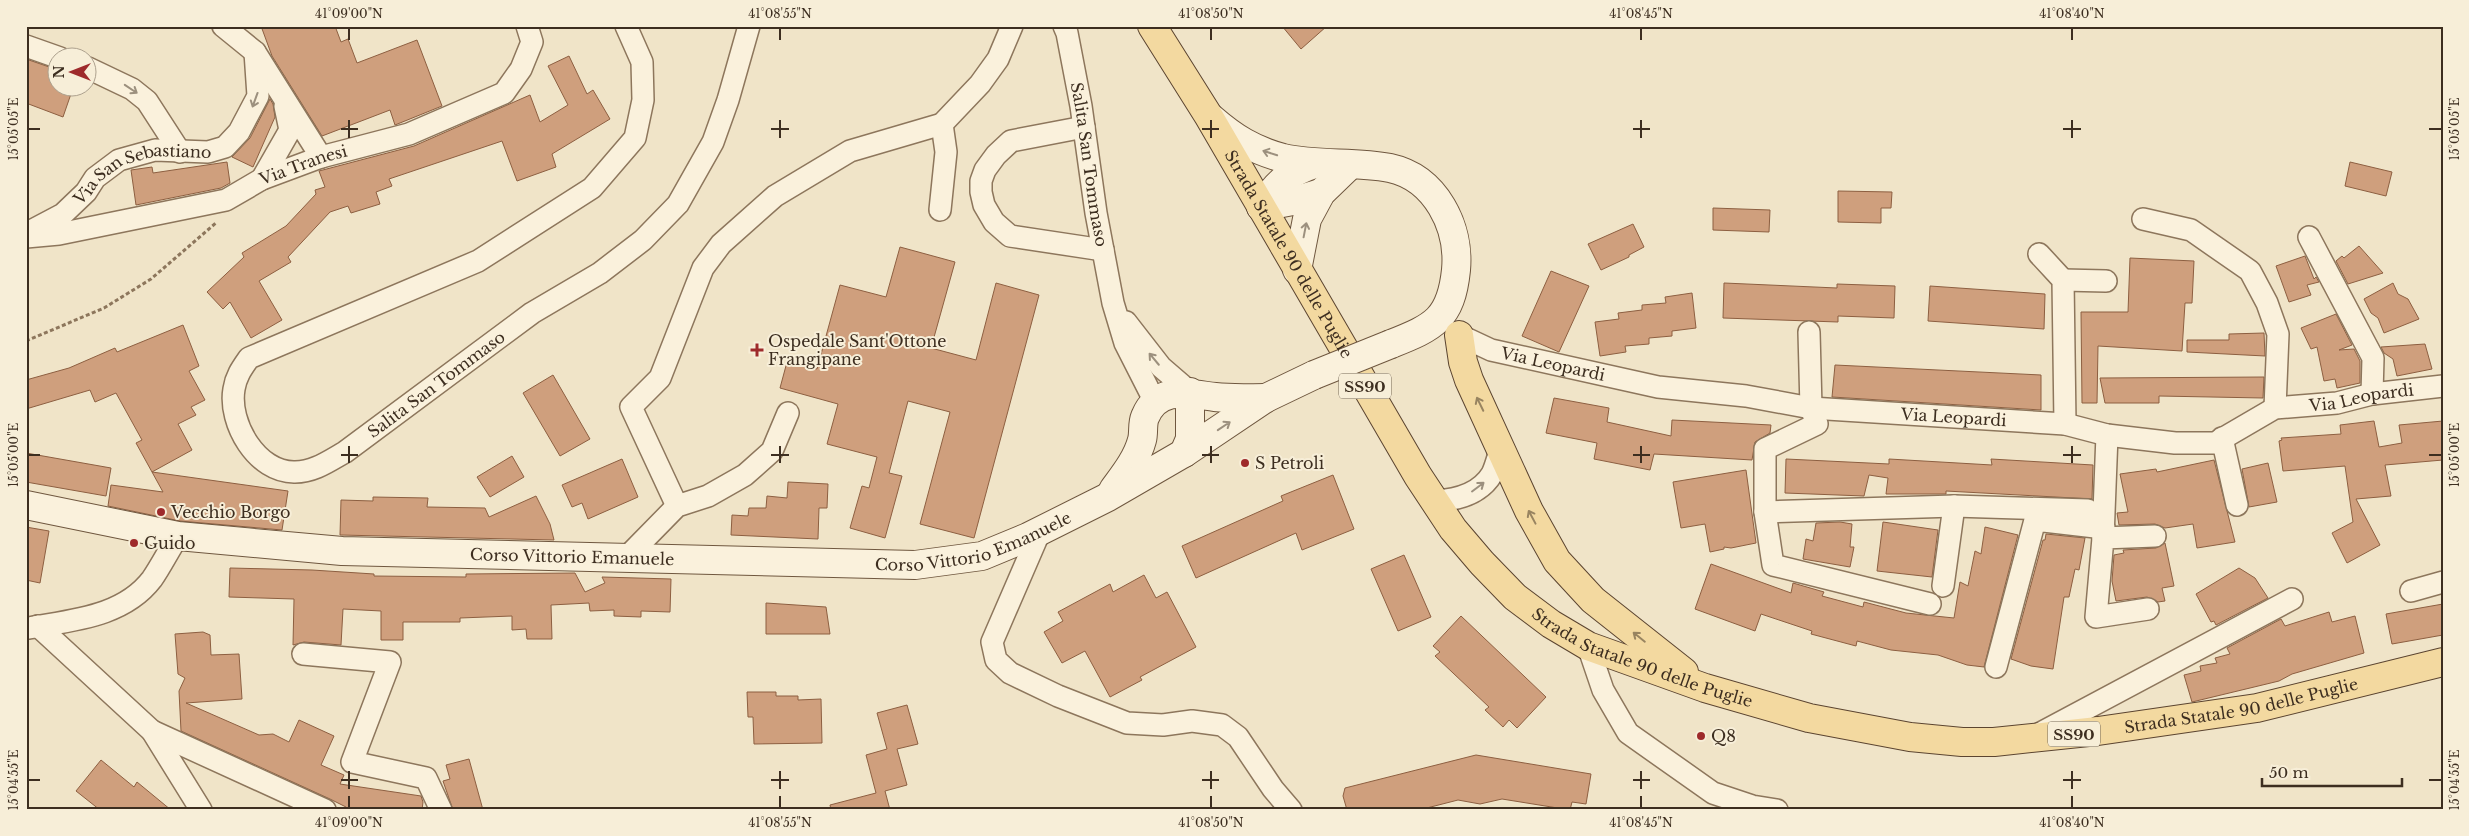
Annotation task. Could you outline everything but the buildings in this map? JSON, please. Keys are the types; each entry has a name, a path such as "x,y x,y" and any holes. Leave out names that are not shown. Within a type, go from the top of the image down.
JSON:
{"main road":[{"name":"Strada Statale 90 delle Puglie","path":"1152,26 1208,115 1297,270 1434,501 1470,550 1514,597 1552,624 1588,646 1705,688 1809,718 1910,737 1962,742 2098,731 2256,708 2443,662"},
{"path":"1451,325 1469,380 1530,512 1557,561 1593,600 1705,688"}],"street":[{"path":"223,26 255,52 321,157"},
{"name":"Via Tranesi","path":"26,235 88,228 226,200 262,179 321,157 410,134 504,93 521,69 532,42 527,26"},
{"name":"Salita San Tommaso","path":"626,26 642,62 643,100 635,138 592,188 478,261 249,358 238,374 234,390 234,414 249,446 266,464 294,473 318,468 345,452 532,314 600,273 643,240 678,204 713,142 728,100 749,26"},
{"path":"677,506 631,407 660,378 703,268 721,244 775,196 850,151 942,124 980,84 998,59 1012,26"},
{"name":"Salita San Tommaso","path":"1064,26 1068,33 1113,303 1125,342 1155,402"},
{"path":"26,46 48,54"},
{"name":"Via San Sebastiano","path":"26,235 62,214 86,192 95,178 119,160 155,150 208,152 225,147 239,132 258,96 255,52"},
{"path":"98,73 132,89 147,101 180,152"},
{"path":"262,179 290,130 282,96"},
{"name":"Corso Vittorio Emanuele","path":"26,505 178,536 342,551 915,565 982,556 1040,531 1108,497 1184,453 1266,398 1314,375 1422,332 1451,325 1457,258 1454,234 1441,204 1420,183 1391,168 1317,163 1267,153 1235,139 1208,115"},
{"path":"940,210 946,152 942,124"},
{"path":"1084,127 1011,141 996,154 985,170 981,181 981,192 984,205 994,222 1010,236 1103,250"},
{"name":"Corso Vittorio Emanuele","path":"1261,207 1278,182 1292,172 1317,163"},
{"path":"1297,270 1307,218 1321,193 1350,165"},
{"path":"1261,207 1281,204 1321,193"},
{"path":"2143,218 2191,230 2250,270 2267,303 2278,334 2274,408"},
{"path":"2309,237 2373,358 2372,394"},
{"path":"2040,254 2063,280 2065,424"},
{"path":"2063,280 2106,281"},
{"name":"Salita San Tommaso","path":"1113,303 1136,337 1161,367 1190,392"},
{"name":"Via Leopardi","path":"1451,325 1491,350 1658,387 1746,396 1811,408 2065,424 2107,435 2175,443 2215,443 2274,408 2337,403 2372,394 2443,386"},
{"path":"1809,332 1811,408 1816,424 1765,449 1765,512 1773,565 1930,604"},
{"path":"1142,440 1159,450 1184,453 1190,439 1190,392"},
{"name":"Corso Vittorio Emanuele","path":"1108,497 1131,466 1142,440 1144,418 1155,402 1170,394 1190,392 1216,398 1266,398"},
{"path":"627,557 677,506 708,496 745,475 772,451 788,413"},
{"path":"2107,435 2104,533 2096,617 2148,608"},
{"path":"2222,438 2237,505"},
{"path":"1434,501 1455,500 1483,485 1492,474 1501,448"},
{"path":"1765,512 1954,506 2088,510"},
{"path":"1943,586 1954,506"},
{"path":"1996,667 2035,520 2104,533 2154,536"},
{"path":"1040,531 992,642 996,660 1010,674 1050,693 1127,723 1163,724 1192,722 1222,724 1238,737 1273,789 1290,810"},
{"path":"32,627 94,616 125,604 151,580 178,536"},
{"path":"2411,591 2443,582"},
{"path":"2030,738 2292,599"},
{"path":"32,627 152,731 325,810"},
{"path":"1588,646 1603,690 1628,733 1713,793 1752,806 1777,810"},
{"path":"303,654 390,662 352,762 426,778 441,810"},
{"path":"152,731 201,810"}],"path":[{"path":"26,341 104,308 151,278 223,218"}],"place":[{"name":"Ospedale Sant'Ottone Frangipane","path":"757,350"},
{"name":"S Petroli","path":"1245,463"},
{"name":"Vecchio Borgo","path":"161,512"},
{"name":"Guido","path":"134,543"},
{"name":"Q8","path":"1701,736"}]}
